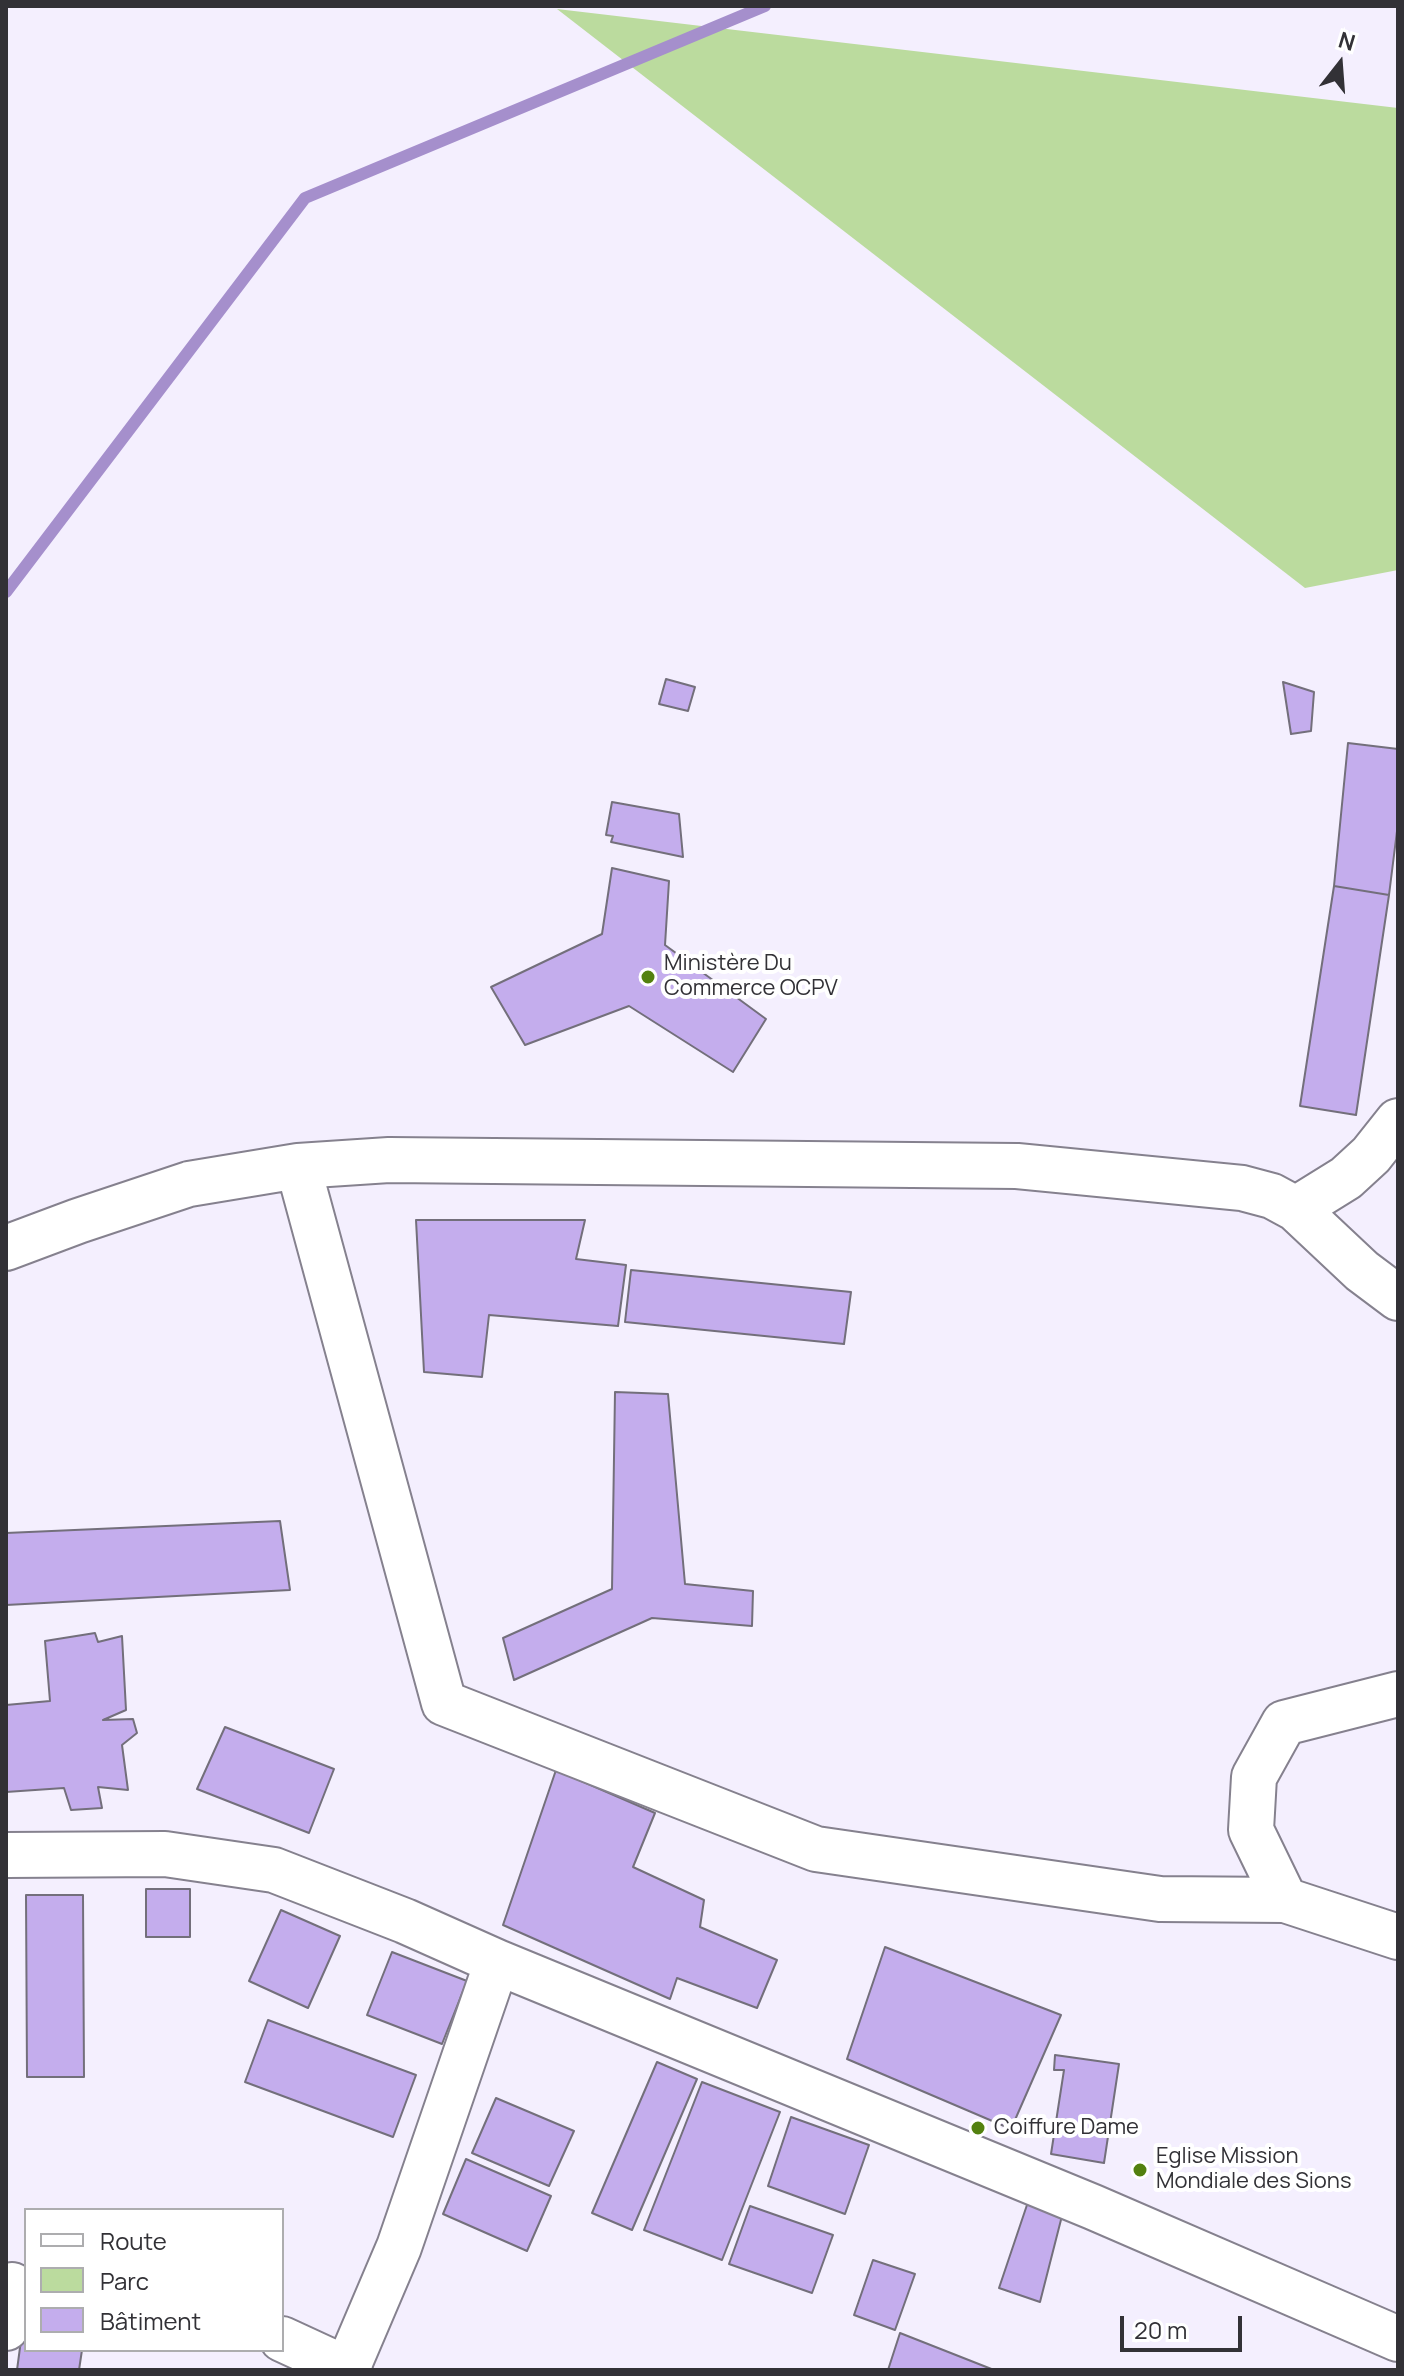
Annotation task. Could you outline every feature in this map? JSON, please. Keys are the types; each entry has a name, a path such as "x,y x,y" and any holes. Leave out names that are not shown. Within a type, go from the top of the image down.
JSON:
{"street":[{"path":"1296,1209 1346,1178 1371,1155 1398,1121"},
{"path":"6,1248 189,1184 298,1166 389,1160 1017,1166 1242,1188 1272,1196 1296,1209 1362,1271 1398,1298"},
{"path":"298,1166 444,1703 816,1849 1160,1899 1285,1900 1398,1937"},
{"path":"1285,1900 1251,1830 1254,1777 1284,1723 1398,1694"},
{"path":"6,1855 165,1854 274,1870 405,1921 497,1962 1093,2207 1398,2339"},
{"path":"284,2340 348,2369 399,2247 497,1962"},
{"path":"6,2328 15,2285"}],"green space":[{"path":"557,9 1398,108 1398,570 1305,588"}],"building":[{"path":"666,679 695,687 688,711 659,704"},
{"path":"1283,682 1314,692 1311,731 1291,734"},
{"path":"1348,743 1398,749 1398,823 1389,895 1334,886"},
{"path":"612,802 679,814 683,857 611,842 613,836 606,835"},
{"path":"612,868 669,881 665,945 766,1019 733,1072 629,1006 525,1045 491,987 602,934"},
{"path":"1334,886 1389,895 1356,1115 1300,1106"},
{"path":"416,1220 585,1220 576,1259 626,1265 618,1326 489,1315 482,1377 424,1372"},
{"path":"631,1270 851,1292 844,1344 625,1322"},
{"path":"615,1392 668,1394 685,1584 753,1591 752,1626 652,1618 514,1680 503,1638 612,1589"},
{"path":"280,1521 290,1590 6,1605 6,1533"},
{"path":"95,1633 98,1642 122,1636 126,1710 103,1720 133,1719 137,1733 122,1745 128,1790 98,1787 102,1808 71,1810 64,1788 6,1792 6,1705 50,1701 45,1641"},
{"path":"225,1727 334,1769 309,1833 197,1789"},
{"path":"556,1770 655,1813 633,1867 704,1900 700,1927 777,1960 757,2008 677,1978 670,1999 503,1925"},
{"path":"146,1889 190,1889 190,1937 146,1937"},
{"path":"26,1895 83,1895 84,2077 27,2077"},
{"path":"281,1910 340,1936 308,2008 249,1981"},
{"path":"885,1947 1061,2015 1011,2129 847,2059"},
{"path":"392,1952 467,1981 442,2044 367,2015"},
{"path":"268,2020 416,2075 393,2137 245,2082"},
{"path":"1055,2055 1119,2064 1104,2163 1051,2154 1064,2070 1054,2070"},
{"path":"657,2062 697,2079 632,2230 592,2213"},
{"path":"702,2082 780,2112 722,2260 644,2230"},
{"path":"496,2098 574,2131 549,2186 472,2153"},
{"path":"791,2117 869,2145 845,2214 768,2186"},
{"path":"466,2159 551,2196 527,2251 443,2214"},
{"path":"1030,2196 1064,2208 1040,2302 999,2288"},
{"path":"750,2206 833,2235 812,2293 729,2264"},
{"path":"873,2260 915,2274 895,2330 854,2315"},
{"path":"24,2318 24,2352 82,2352 79,2370 17,2370"},
{"path":"900,2333 994,2370 888,2370"}],"waterway":[{"path":"6,592 305,198 765,6"}],"place":[{"name":"Ministère Du Commerce OCPV","path":"648,977"},
{"name":"Coiffure Dame","path":"978,2128"},
{"name":"Eglise Mission Mondiale des Sions","path":"1140,2170"}]}
